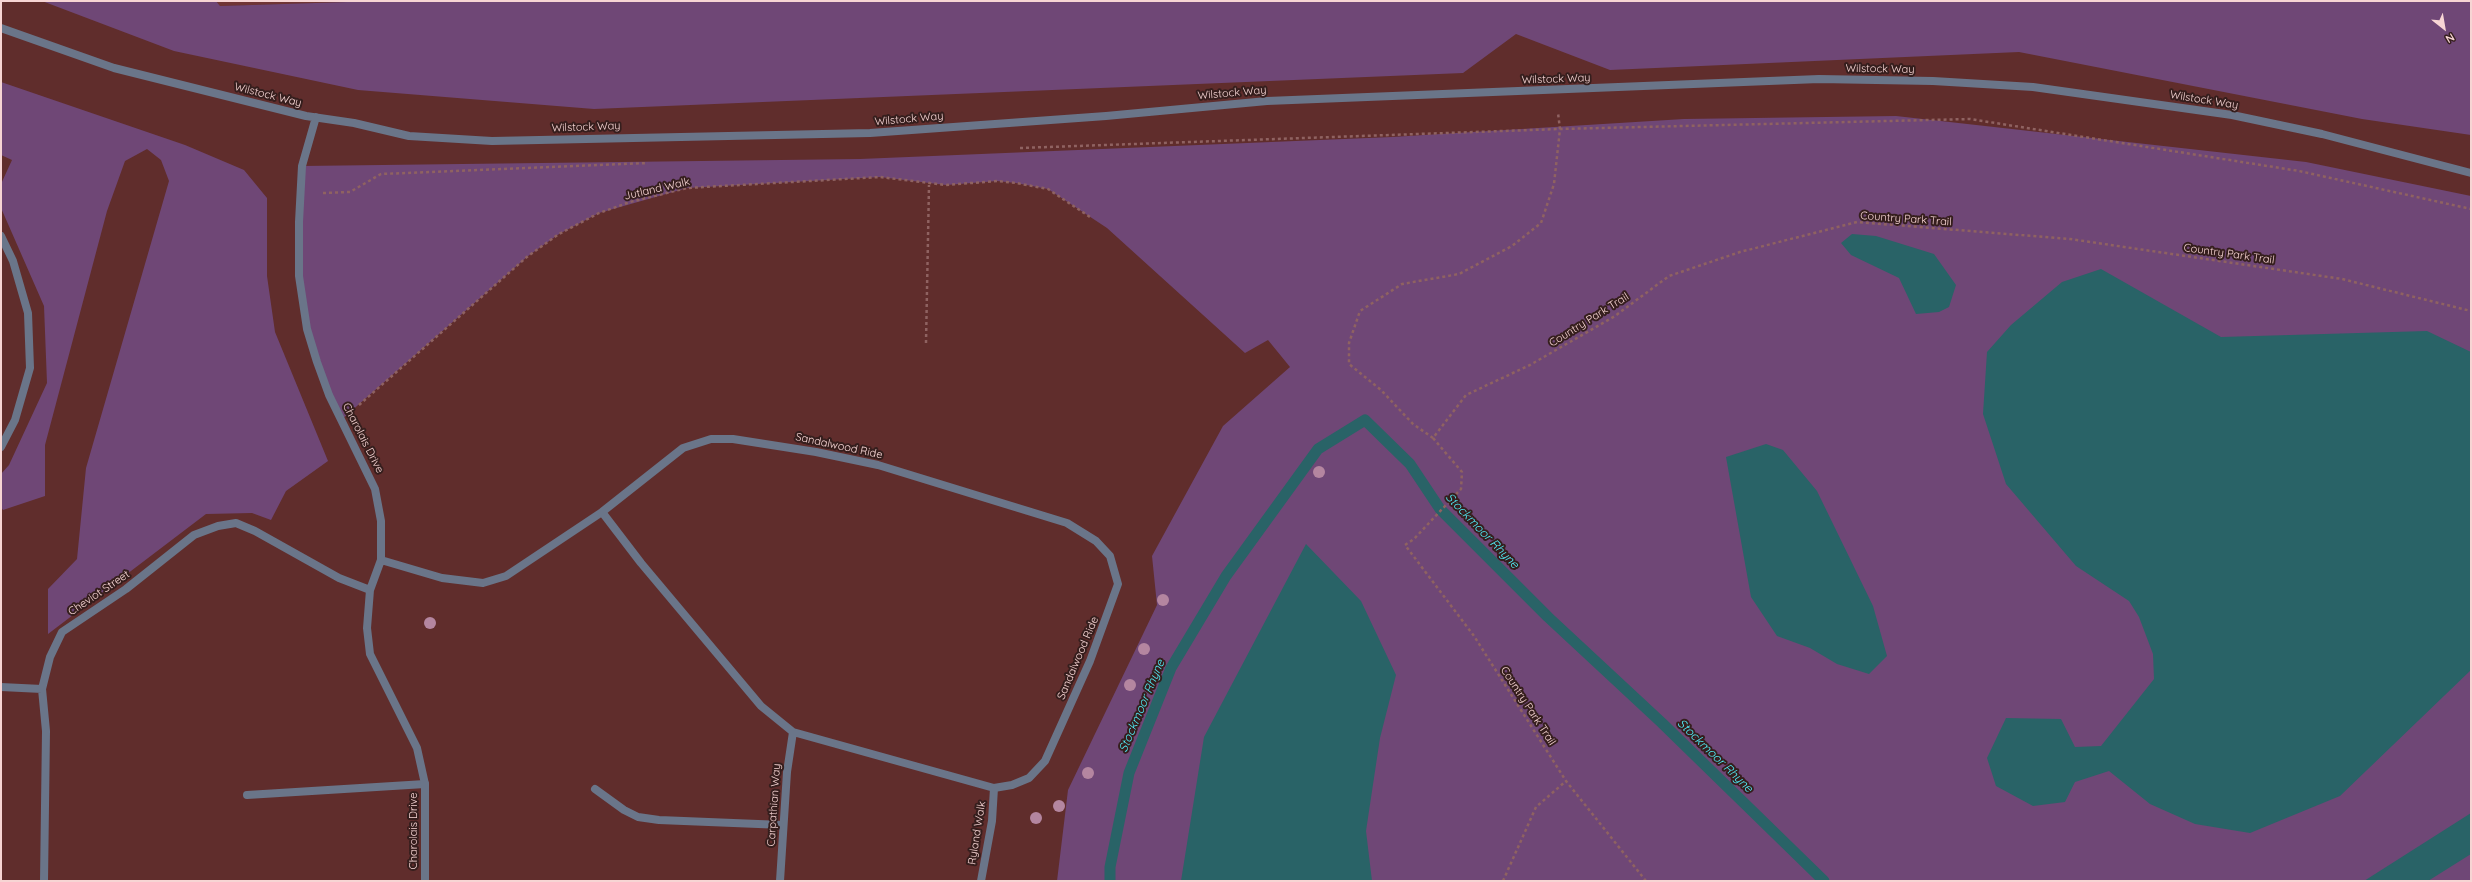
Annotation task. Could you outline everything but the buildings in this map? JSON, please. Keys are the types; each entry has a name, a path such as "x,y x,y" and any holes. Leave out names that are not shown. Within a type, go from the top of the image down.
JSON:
{"street":[{"name":"Wilstock Way","path":"1,28 114,68 316,117 354,123 409,136 492,141 870,133 1106,116 1267,101 1556,91 1820,79 1934,81 2033,87 2232,115 2322,134 2471,173"},
{"name":"Charolais Drive","path":"316,117 302,166 298,276 307,328 317,362 341,420 375,489 381,521 381,560 370,590 367,628 370,654 417,748 425,784 425,881"},
{"path":"1,236 13,261 28,313 30,368 15,420 1,447"},
{"name":"Sandalwood Ride","path":"381,560 442,578 483,583 506,576 602,512 683,448 711,439 733,439 816,452 878,465 1067,523 1096,541 1110,556 1118,584 1090,661 1045,761 1029,778 1012,785 994,788 793,732 761,706 688,620 602,512"},
{"name":"Cheviot Street","path":"44,881 46,731 42,689 50,657 62,632 126,589 194,535 218,526 236,523 255,531 339,578 370,590"},
{"path":"1,687 42,689"},
{"name":"Carpathian Way","path":"780,881 787,772 793,732"},
{"path":"247,795 425,784"},
{"name":"Ryland Walk","path":"981,881 992,821 994,788"},
{"path":"595,789 624,810 638,817 659,820 783,825"}],"path":[{"path":"1433,438 1413,424 1381,390 1349,364 1349,343 1360,310 1402,284 1458,274 1512,246 1541,223 1554,184 1560,129 1556,91"},
{"path":"1012,148 1560,129 1970,119 2299,171 2471,209"},
{"path":"301,193 350,192 381,174 653,163"},
{"name":"Jutland Walk","path":"341,420 528,256 559,234 599,212 630,202 687,188 880,177 928,185 1016,183 1048,189 1090,217"},
{"path":"926,343 928,185"},
{"name":"Country Park Trail","path":"1646,881 1566,781 1474,636 1405,545 1414,540 1461,489 1462,472 1433,438 1466,395 1530,365 1615,316 1669,276 1740,252 1857,222 2077,240 2342,279 2471,311"},
{"path":"1503,881 1536,807 1566,781"}],"shaded area":[{"path":"42,1 216,1 220,6 379,1 2471,1 2471,135 2362,119 2019,52 1610,70 1516,34 1463,73 594,109 358,90 174,51"},
{"path":"216,1 379,1 220,6"},
{"path":"1,82 185,145 244,170 267,198 267,276 275,332 328,461 286,491 271,520 252,513 206,514 48,634 48,589 77,559 86,468 169,181 161,160 147,149 125,161 107,211 45,445 45,496 3,510 1,507 1,474 9,465 47,383 44,306 1,208 1,184 12,160 1,155"},
{"path":"1896,116 2306,162 2471,196 2471,881 1057,881 1068,790 1157,605 1152,556 1223,426 1290,367 1268,340 1245,353 1107,228 1048,189 997,181 946,185 880,177 687,188 599,213 559,234 528,256 341,420 317,362 299,276 302,166 860,159 1392,137 1684,119"}],"water":[{"path":"1852,234 1876,236 1934,254 1956,285 1949,307 1939,312 1916,314 1899,278 1851,255 1841,243"},
{"path":"2101,269 2221,337 2427,331 2471,352 2471,670 2340,796 2250,833 2195,824 2150,804 2109,771 2075,782 2065,802 2033,806 1996,786 1987,758 2006,718 2061,719 2075,747 2101,746 2154,679 2153,654 2139,617 2129,601 2076,566 2006,484 1983,414 1987,352 2011,325 2062,282"},
{"path":"1766,444 1783,450 1817,491 1873,606 1887,656 1869,674 1837,664 1810,648 1777,636 1751,597 1726,457"},
{"path":"1306,544 1361,601 1396,675 1380,738 1366,831 1372,881 1181,881 1204,737"},
{"path":"2471,813 2471,854 2428,881 2364,881"}],"waterway":[{"name":"Stockmoor Rhyne","path":"1110,881 1110,867 1129,773 1171,668 1226,576 1318,449 1365,420 1410,464 1440,509 1548,617 1662,723 1824,881"}]}
